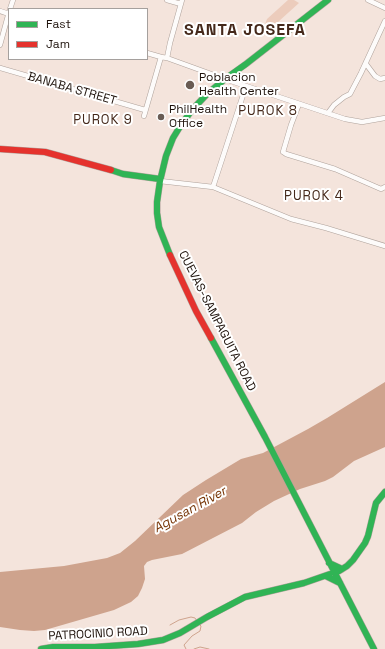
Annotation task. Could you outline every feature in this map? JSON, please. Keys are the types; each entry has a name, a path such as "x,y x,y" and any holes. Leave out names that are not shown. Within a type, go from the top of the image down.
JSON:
{"main road":[{"name":"CUEVAS-SAMPAGUITA ROAD","path":"328,0 225,79 200,101 181,125 168,150 160,180 157,202 158,227 172,263 196,311 265,437 374,649"},
{"path":"0,149 45,152 123,174 160,180"},
{"name":"PATROCINIO ROAD","path":"42,649 53,647 95,647 158,642 180,633 245,597 304,583 334,573 342,569 353,560 365,543 376,503 385,492"},
{"path":"329,563 342,569 340,583 326,576 329,563"}],"street":[{"path":"167,0 182,2 167,58"},
{"path":"368,0 385,8"},
{"path":"0,45 8,17"},
{"path":"328,113 334,105 350,94 385,21"},
{"path":"148,53 167,58 345,119 362,122 385,118"},
{"path":"144,116 161,57"},
{"path":"366,60 366,64 375,76 380,79 385,78"},
{"name":"BANABA STREET","path":"0,68 145,110"},
{"path":"213,187 246,86"},
{"path":"299,104 283,152 335,170 381,189 385,187"},
{"path":"160,180 213,187 291,220 326,228 385,246"}],"shaded area":[{"path":"288,0 294,0 299,3 278,22 268,27 264,27 267,19"}],"water":[{"name":"Agusan River","path":"385,382 385,447 354,461 333,477 325,481 300,489 274,501 242,523 182,554 147,562 144,566 145,579 138,596 131,602 114,610 45,630 34,631 0,627 0,572 64,566 107,558 120,553 135,541 183,495 206,480 241,459 263,453 308,429"}],"waterway":[{"path":"170,625 179,620 191,617 195,618 197,621"},
{"path":"186,649 184,645 192,636 200,631 200,625"},
{"path":"194,649 200,647 209,649"}],"traffic: fast":[{"path":"170,255 159,227 157,202 166,156 173,138 181,125 192,110 207,94 328,0"},
{"path":"111,170 123,174 160,179"},
{"path":"211,338 265,437 374,649"},
{"path":"339,571 353,560 365,543 376,503 385,492"},
{"path":"329,563 342,569"},
{"path":"41,649 53,647 95,647 138,644 163,640 180,633 245,597 304,583 330,574"},
{"path":"326,576 340,583"}],"traffic: jam":[{"path":"0,149 45,152 111,170"},
{"path":"170,255 196,311 211,338"}],"place":[{"name":"Poblacion Health Center","path":"190,85"},
{"name":"PhilHealth Office","path":"161,117"}],"district":[{"name":"SANTA JOSEFA","path":"245,31"},
{"name":"PUROK 8","path":"268,111"},
{"name":"PUROK 9","path":"103,120"},
{"name":"PUROK 4","path":"314,196"}]}
